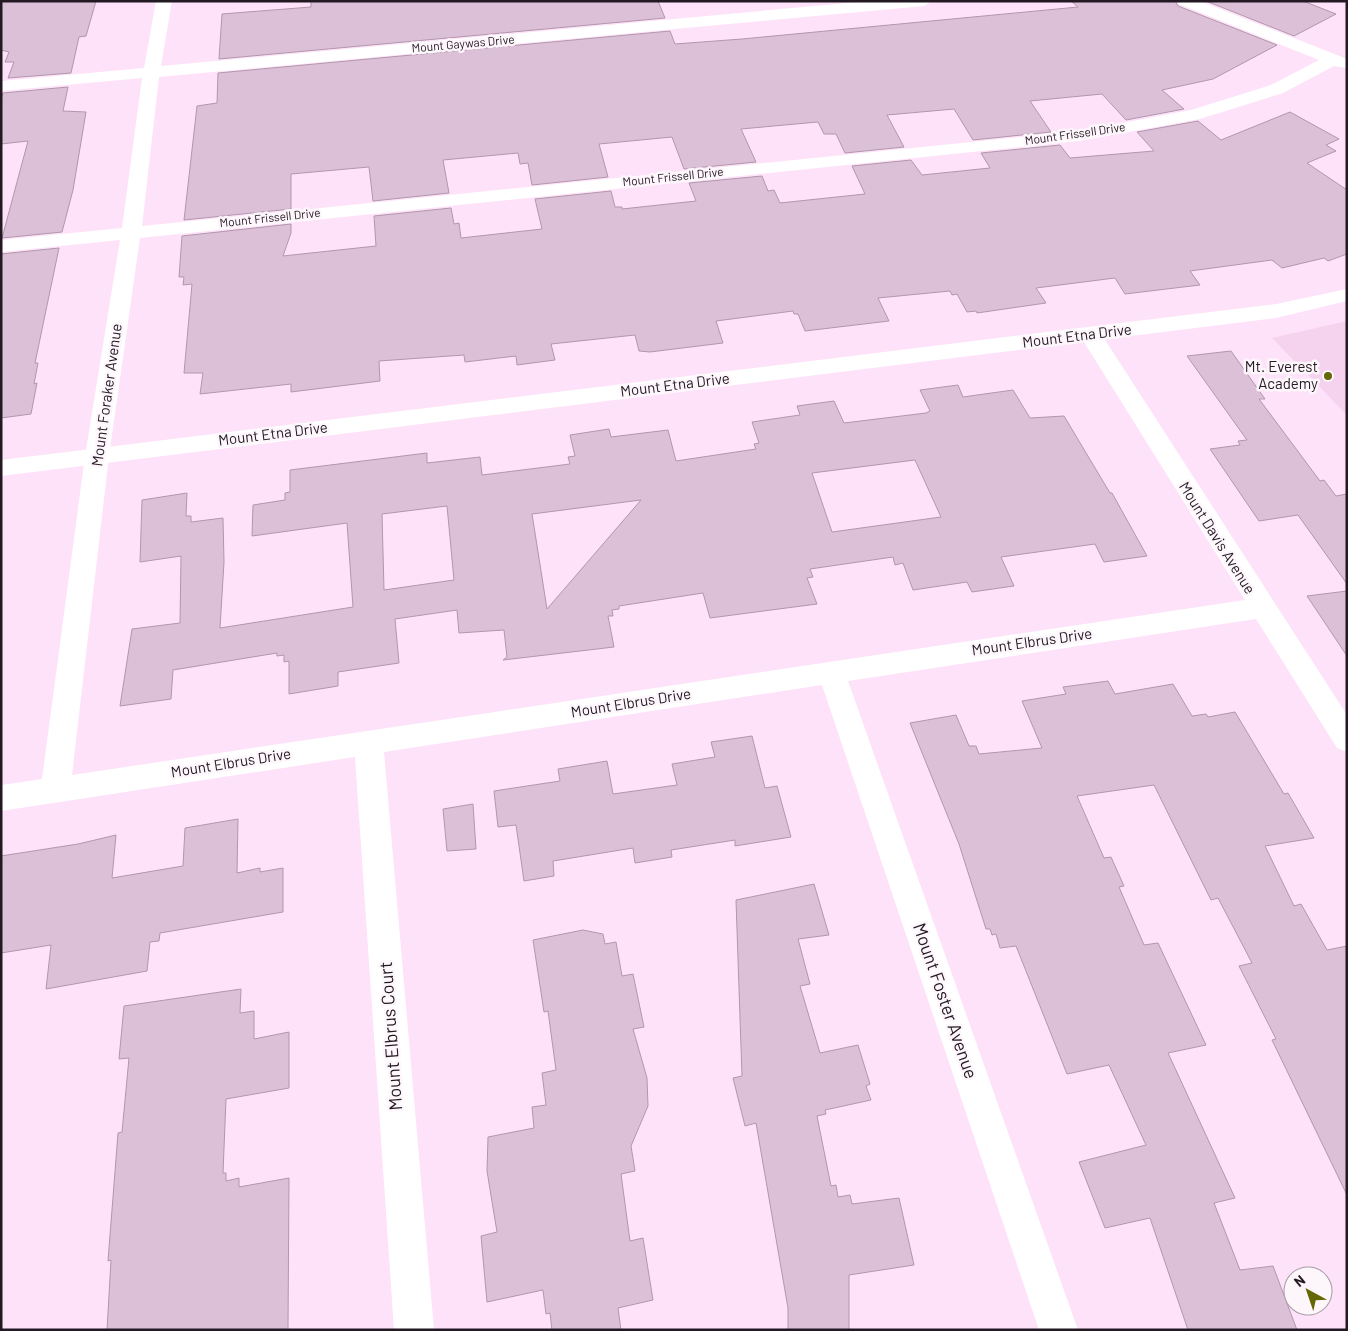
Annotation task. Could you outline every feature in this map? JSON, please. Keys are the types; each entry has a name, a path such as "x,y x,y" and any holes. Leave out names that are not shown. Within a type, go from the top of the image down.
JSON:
{"street":[{"name":"Mount Foraker Avenue","path":"55,790 97,456 131,232 151,74 164,1"},
{"name":"Mount Gaywas Drive","path":"1,86 151,74 924,1"},
{"path":"1185,1 1340,63"},
{"name":"Mount Frissell Drive","path":"1,246 1079,136 1194,115 1277,89 1340,63"},
{"name":"Mount Etna Drive","path":"1,468 1276,311 1347,295"},
{"name":"Mount Davis Avenue","path":"1090,334 1347,740"},
{"name":"Mount Elbrus Drive","path":"1,798 1262,608"},
{"name":"Mount Foster Avenue","path":"831,672 1059,1330"},
{"name":"Mount Elbrus Court","path":"368,743 414,1330"}],"shaded area":[{"name":"Mt. Everest Academy","path":"1347,321 1347,415 1272,338"}],"building":[{"path":"1,1 96,1 86,36 79,37 71,73 8,78 14,62 5,62 9,52 1,50"},
{"path":"311,1 658,1 665,18 219,59 222,14 311,7"},
{"path":"1071,1 1175,1 1178,6 1277,45 1213,79 1162,90 1184,109 1126,120 1102,94 1030,101 1051,132 973,140 954,109 887,115 904,147 845,153 836,134 824,134 818,122 741,129 756,162 684,169 672,137 599,144 608,177 532,185 528,163 520,164 518,153 443,160 449,193 373,201 369,167 291,174 291,209 184,220 197,106 217,103 218,73 670,31 675,44 742,39 1078,7"},
{"path":"1206,1 1303,1 1336,14 1294,36"},
{"path":"68,87 63,111 86,112 73,190 62,232 2,238 28,141 1,144 1,99 3,93"},
{"path":"1290,112 1339,139 1326,145 1336,151 1307,163 1347,190 1347,254 1328,261 1324,258 1282,268 1272,260 1190,271 1200,285 1125,294 1115,278 1036,288 1046,303 977,313 976,311 967,312 957,294 952,295 950,291 878,298 889,321 805,331 798,314 794,314 793,311 716,321 723,343 650,352 639,351 635,335 551,344 555,360 517,365 516,356 465,362 464,355 379,361 380,381 291,392 291,384 200,394 203,373 184,373 192,284 183,285 184,277 179,277 182,236 291,224 291,233 283,256 376,246 374,216 451,208 454,224 459,223 461,238 542,229 535,199 611,191 615,207 622,207 622,209 696,201 689,183 762,176 768,191 774,190 780,203 865,194 852,166 911,160 922,175 990,168 981,153 1060,145 1070,158 1154,151 1137,132 1198,121 1221,140"},
{"path":"59,248 35,363 38,363 34,384 37,383 31,414 1,418 1,254"},
{"path":"1231,351 1265,399 1259,399 1320,481 1324,480 1336,496 1347,494 1347,584 1298,515 1259,521 1210,449 1240,445 1238,441 1247,440 1187,356"},
{"path":"958,385 963,397 1013,390 1030,418 1064,416 1110,493 1112,493 1147,556 1104,562 1095,544 1001,557 1014,586 972,592 967,582 913,590 903,563 895,565 893,557 810,569 813,577 807,578 817,604 710,618 703,593 619,606 619,609 612,610 613,616 608,616 614,647 503,660 507,657 504,630 459,633 457,610 395,619 399,663 338,672 338,686 289,694 289,661 284,662 284,655 277,656 277,653 173,670 171,699 120,706 132,629 180,623 181,556 140,562 142,500 187,493 186,516 191,516 191,522 223,518 224,562 220,628 353,607 347,523 252,536 253,505 285,500 285,493 290,492 290,470 427,453 427,463 480,457 482,475 570,464 568,457 575,456 570,435 609,429 611,437 668,430 676,461 756,449 754,444 759,443 752,422 800,415 797,406 834,401 844,423 926,413 930,411 920,390","holes":["915,460 941,517 832,532 812,473","641,500 547,609 532,514","447,506 454,580 384,590 382,514"]},
{"path":"1347,591 1347,656 1307,596"},
{"path":"1108,681 1115,694 1173,684 1192,716 1206,714 1208,717 1235,712 1284,794 1288,793 1314,838 1265,846 1294,906 1301,904 1327,950 1347,946 1347,1195 1272,1040 1276,1039 1239,966 1252,963 1218,898 1211,900 1154,785 1077,796 1104,858 1111,857 1124,886 1119,887 1144,945 1158,943 1206,1045 1168,1053 1235,1198 1214,1203 1240,1270 1273,1266 1283,1293 1283,1316 1292,1316 1297,1330 1188,1330 1150,1218 1105,1228 1079,1162 1146,1145 1109,1065 1067,1074 1016,946 1000,948 996,934 992,935 990,929 986,929 959,844 910,723 956,715 969,746 976,746 979,754 1042,748 1022,701 1066,694 1063,687"},
{"path":"752,736 765,788 777,786 791,837 735,846 735,840 671,850 672,857 635,863 633,848 553,861 554,876 524,881 516,825 498,827 494,791 560,781 558,769 607,761 613,794 677,785 672,764 715,757 711,742"},
{"path":"473,804 476,849 447,851 443,809"},
{"path":"238,819 237,873 260,868 260,872 283,868 283,912 160,933 159,941 150,942 147,971 46,989 51,945 1,953 1,856 78,844 116,835 112,878 183,866 185,828"},
{"path":"814,884 829,935 798,939 810,984 800,986 820,1053 858,1045 870,1084 866,1086 871,1100 825,1110 826,1114 817,1116 831,1186 836,1185 838,1197 850,1195 852,1204 899,1198 914,1265 849,1275 849,1330 788,1330 788,1308 756,1123 745,1126 733,1078 742,1076 736,900"},
{"path":"583,930 603,934 605,944 616,942 622,976 633,974 644,1027 633,1029 647,1078 648,1106 631,1146 635,1171 621,1174 630,1241 643,1238 653,1300 618,1308 621,1330 552,1330 550,1313 546,1314 543,1290 487,1302 481,1236 497,1232 487,1171 488,1137 534,1128 532,1107 546,1105 542,1073 556,1070 548,1011 544,1012 533,940"},
{"path":"241,989 240,1013 254,1011 254,1039 289,1032 289,1088 226,1099 223,1173 226,1173 226,1181 239,1178 239,1187 289,1178 288,1330 107,1330 111,1260 108,1261 118,1133 122,1132 129,1058 119,1059 124,1006"}],"place":[{"name":"Mt. Everest Academy","path":"1328,376"}]}
